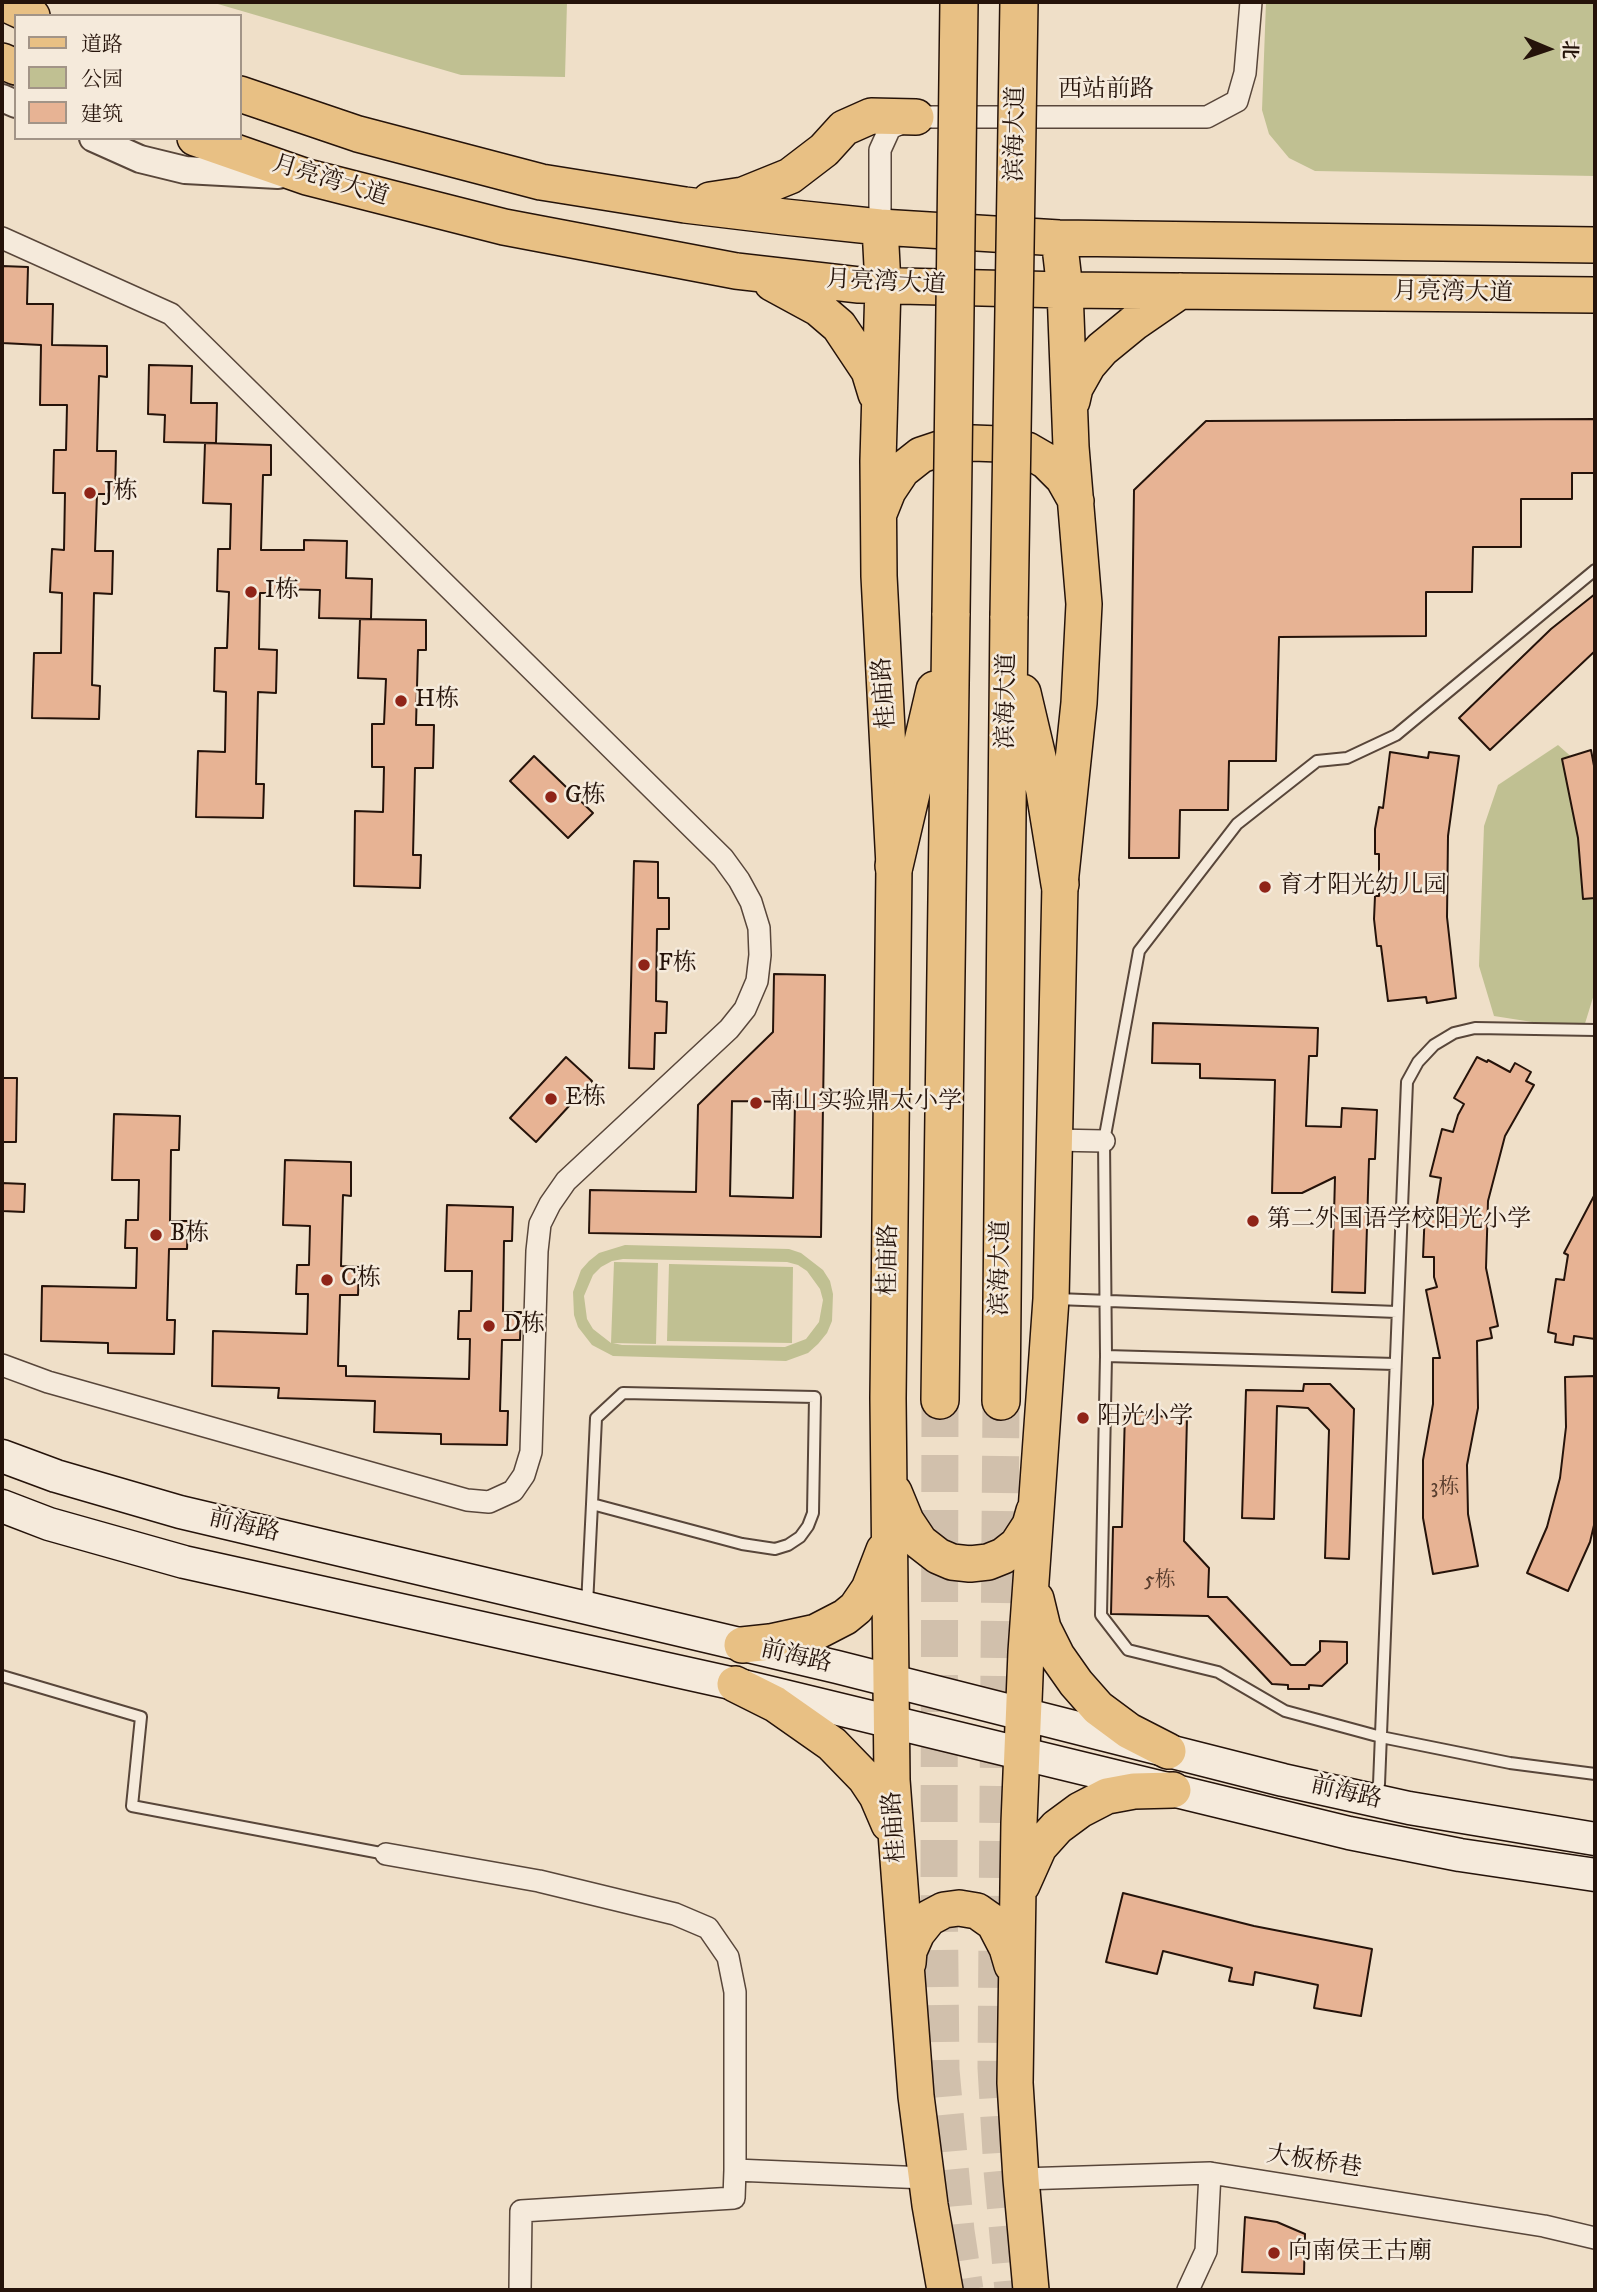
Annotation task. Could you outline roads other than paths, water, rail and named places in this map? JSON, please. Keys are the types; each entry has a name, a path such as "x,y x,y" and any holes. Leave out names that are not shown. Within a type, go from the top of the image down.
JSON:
{"highway":[{"path":"940,1400 958,2"},
{"name":"滨海大道","path":"1001,1401 1019,2"},
{"path":"894,866 951,613"},
{"path":"1009,616 1016,668 1045,791 1060,884"}],"main road":[{"path":"2,2 28,14"},
{"name":"月亮湾大道","path":"242,95 358,134 541,182 685,205 880,227 1059,237 1595,245"},
{"path":"685,205 743,195 790,176 824,150 844,128 870,116 916,117"},
{"name":"月亮湾大道","path":"201,140 307,177 504,228 736,271 859,285 1065,290 1595,295"},
{"name":"桂庙路","path":"880,227 883,285 878,516 894,866 888,1398 891,1721 897,1847 916,2096 926,2178 945,2290"},
{"path":"1031,2290 1015,2072 1016,1909 1024,1715 1051,1299 1060,884 1083,655 1083,593 1070,415 1065,290 1059,237"},
{"path":"736,271 777,284 801,297 818,308 838,327 869,371 876,395 879,424"},
{"path":"1070,415 1075,388 1088,365 1102,349 1180,291"},
{"path":"878,516 888,491 902,470 921,456 945,447 972,443 1000,444 1027,450 1046,461 1063,478 1076,502"},
{"name":"前海路","path":"2,1456 68,1479 180,1512 742,1645 1168,1751 1409,1808 1595,1839"},
{"path":"891,1501 920,1542 938,1556 952,1562 970,1564 988,1562 1003,1556 1017,1545 1030,1525 1038,1496"},
{"path":"742,1645 816,1632 856,1608 878,1570 891,1501"},
{"name":"前海路","path":"2,1506 61,1527 184,1562 735,1684 1349,1833 1460,1855 1595,1875"},
{"path":"1033,1563 1036,1600 1043,1628 1057,1656 1076,1683 1098,1708 1129,1731 1168,1751"},
{"path":"735,1684 775,1704 850,1761 877,1796 897,1847"},
{"path":"1016,1909 1024,1876 1039,1847 1057,1827 1080,1810 1107,1796 1134,1791 1173,1790"},
{"path":"906,1974 909,1951 917,1933 929,1918 944,1910 959,1909 977,1911 993,1923 1007,1948 1015,1975"}],"street":[{"name":"西站前路","path":"916,117 1207,117 1237,101 1245,73 1251,2"},
{"path":"880,227 880,150 890,128 916,117"},
{"path":"97,140 140,159 185,170 307,177"},
{"path":"2,238 171,314 723,858 751,902 760,928 757,981 745,1009 729,1029 566,1181 550,1203 540,1224 531,1452 524,1475 513,1491 489,1502 467,1500 48,1382 2,1365"},
{"path":"1053,1140 1104,1141"},
{"path":"386,1854 539,1881 675,1914 708,1928 728,1956 735,1992 734,2198 521,2211 520,2290"},
{"path":"735,2170 926,2178"},
{"path":"1188,2290 1206,2251 1210,2173"},
{"name":"大板桥巷","path":"1021,2179 1210,2173 1544,2226 1595,2238"}],"lane":[{"path":"1595,570 1396,735 1347,758 1317,761 1237,824 1139,950 1104,1141 1106,1356 1101,1615 1128,1650 1218,1672 1285,1711 1381,1737 1510,1763 1595,1774"},
{"path":"1379,1784 1408,1082 1418,1062 1434,1045 1454,1033 1475,1028 1595,1030"},
{"path":"1051,1299 1397,1312"},
{"path":"1106,1356 1395,1364"},
{"path":"587,1608 596,1418 623,1393 815,1397 813,1513 800,1537 788,1545 775,1549 742,1544 592,1504"},
{"path":"2,1676 141,1717 132,1806 386,1854"}],"tunnel":[{"path":"940,1400 941,2070 956,2231 965,2290"},
{"path":"1001,1401 996,2068 1013,2290"}],"place":[{"name":"J栋","path":"90,493"},
{"name":"I栋","path":"251,592"},
{"name":"H栋","path":"401,701"},
{"name":"G栋","path":"551,797"},
{"name":"育才阳光幼儿园","path":"1265,887"},
{"name":"F栋","path":"644,965"},
{"name":"E栋","path":"551,1099"},
{"name":"南山实验鼎太小学","path":"756,1103"},
{"name":"第二外国语学校阳光小学","path":"1253,1221"},
{"name":"B栋","path":"156,1235"},
{"name":"C栋","path":"327,1280"},
{"name":"D栋","path":"489,1326"},
{"name":"阳光小学","path":"1083,1418"},
{"name":"向南侯王古廟","path":"1274,2253"}]}
